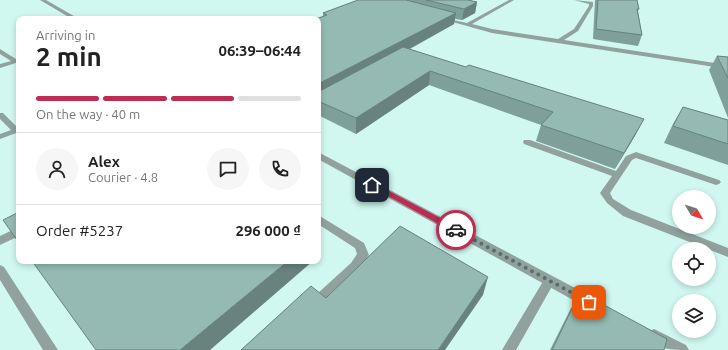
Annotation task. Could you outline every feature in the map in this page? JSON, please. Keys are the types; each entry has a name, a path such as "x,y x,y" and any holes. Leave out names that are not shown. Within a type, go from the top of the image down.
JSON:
{"street":[{"path":"42,0 71,16"},
{"path":"321,157 598,307"},
{"path":"646,332 681,350"}],"lane":[{"path":"467,25 512,0"},
{"path":"559,41 576,30 592,6 591,3 576,0"},
{"path":"438,18 467,25 559,41 728,67"},
{"path":"0,51 16,60"},
{"path":"0,66 16,61"},
{"path":"0,115 16,128"},
{"path":"0,136 16,131"},
{"path":"527,142 618,175"},
{"path":"716,182 636,156 628,158 605,193 610,202 627,213 728,254"},
{"path":"320,298 355,266 363,255 360,246 321,220"},
{"path":"0,241 16,233"},
{"path":"0,270 52,350"},
{"path":"509,350 549,281"}],"building":[{"path":"358,0 406,0 456,13 321,82 321,17 327,15 323,13"},
{"path":"426,0 468,0 477,2 464,9"},
{"path":"598,0 637,0 639,9 637,9 642,35 596,29"},
{"path":"403,47 466,67 469,65 644,119 624,153 541,125 553,112 430,71 356,118 321,102 321,90"},
{"path":"717,56 728,57 728,78"},
{"path":"683,107 728,120 728,144 673,126"},
{"path":"16,214 16,239 3,220"},
{"path":"400,226 488,277 438,350 241,350 311,286 326,298"},
{"path":"34,264 284,264 180,350 96,350"},
{"path":"580,292 667,339 664,350 552,350"}],"way so far":[{"path":"456,230 589,302"}],"route":[{"path":"372,185 456,230"}]}
